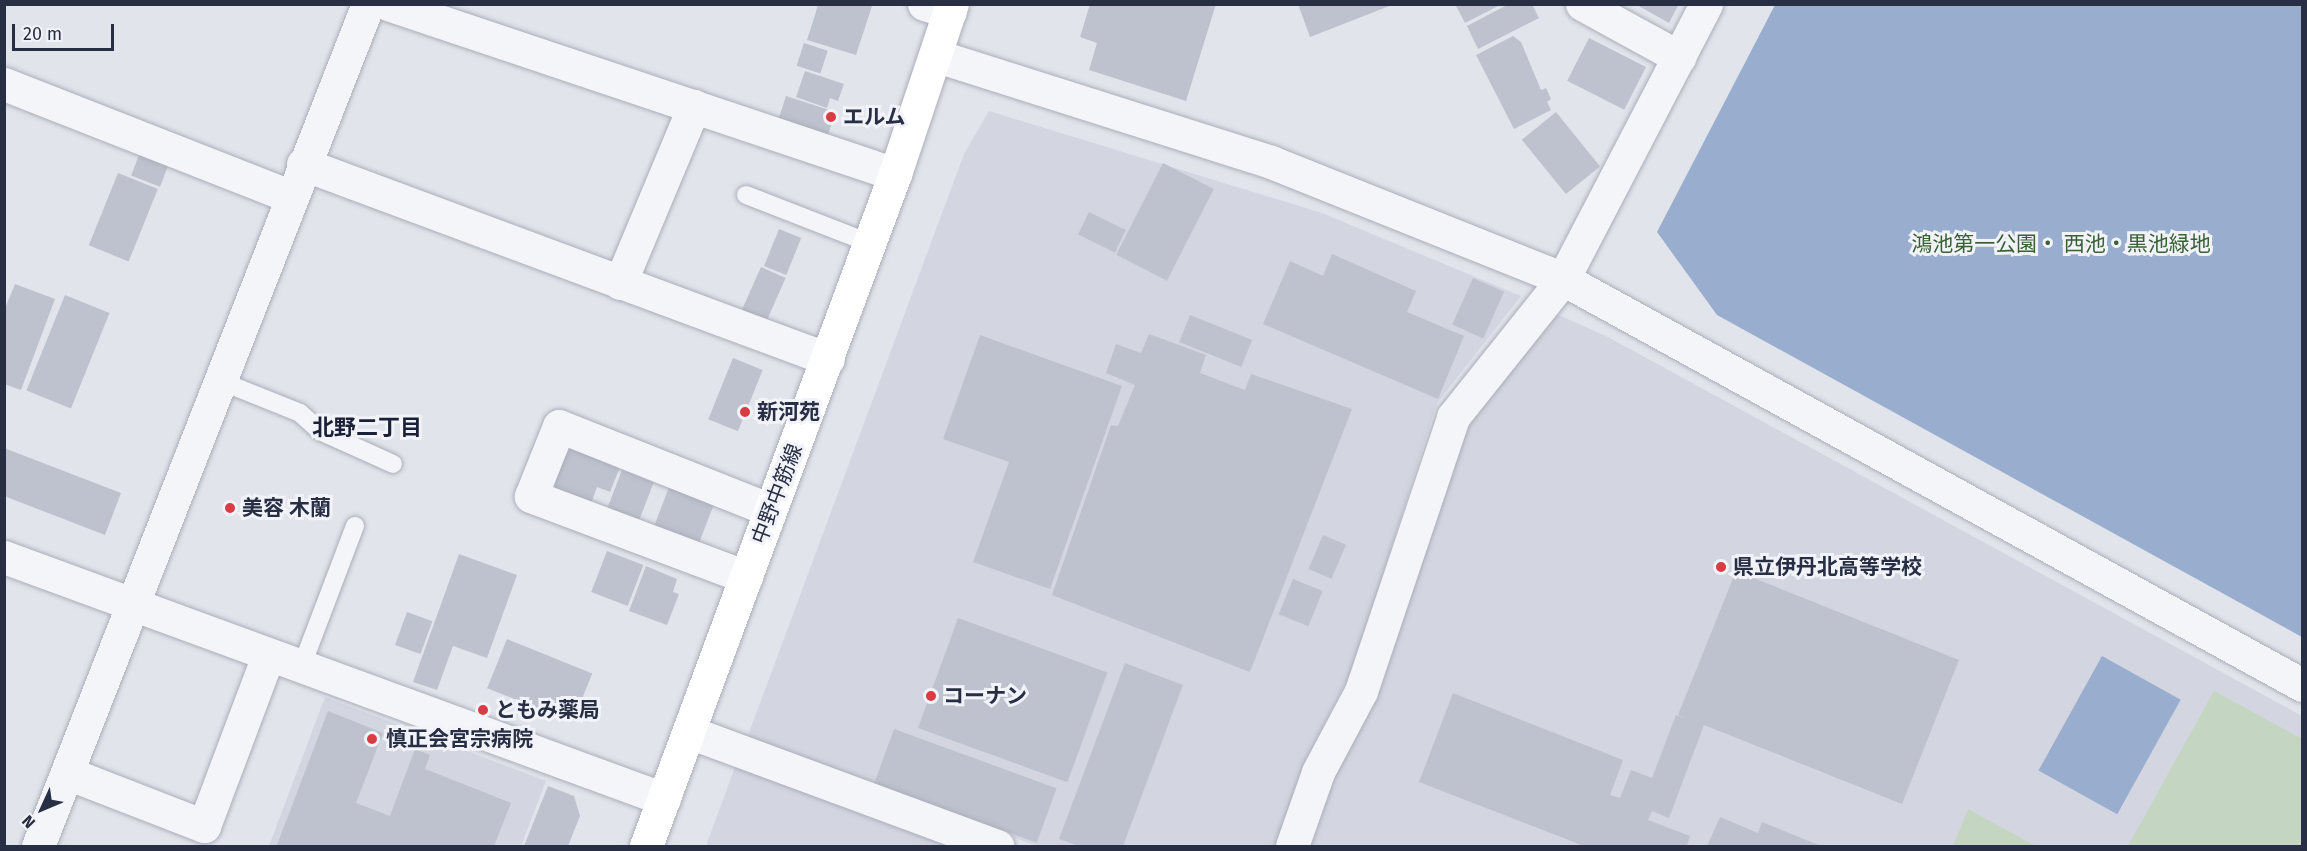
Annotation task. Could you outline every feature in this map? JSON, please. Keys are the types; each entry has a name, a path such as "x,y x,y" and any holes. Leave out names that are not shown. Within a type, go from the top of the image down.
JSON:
{"main road":[{"name":"中野中筋線","path":"646,846 828,359 937,56 942,7"}],"street":[{"path":"38,846 70,774 131,607 223,382 290,196 368,4"},
{"path":"388,4 895,174"},
{"path":"1582,4 1678,57"},
{"path":"1292,846 1318,772 1361,691 1453,417 1563,279 1706,4"},
{"path":"937,56 1270,162 1563,279 2302,685"},
{"path":"4,84 290,196"},
{"path":"620,283 694,106"},
{"path":"303,164 828,359"},
{"path":"746,577 531,496 558,426 770,510"},
{"path":"4,557 131,607 664,799"},
{"path":"70,774 204,826 268,656"},
{"path":"689,732 998,846"}],"lane":[{"path":"746,195 869,243"},
{"path":"223,382 300,413 320,431 393,464"},
{"path":"301,668 355,526"}],"shaded area":[{"path":"989,111 1322,213 1521,296 1437,403 1353,669 1304,763 1277,846 1037,846 747,738 964,154"},
{"name":"県立伊丹北高等学校","path":"1554,313 1608,337 2302,716 2302,846 1310,846 1468,418"},
{"name":"慎正会宮宗病院","path":"325,697 546,781 521,846 269,846"},
{"path":"736,764 965,846 706,846"}],"green space":[{"path":"2214,691 2302,739 2302,846 2128,846"},
{"path":"1968,809 2036,846 1953,846"}],"water":[{"name":"鴻池第一公園・ 西池・黒池緑地","path":"1775,5 2302,5 2302,637 1717,315 1657,232"},
{"path":"2102,656 2181,700 2117,814 2038,771"}],"building":[{"path":"818,4 872,6 856,55 807,40"},
{"path":"1090,4 1216,4 1186,101 1089,70 1097,43 1080,37"},
{"path":"1298,4 1392,4 1392,5 1310,37"},
{"path":"1455,4 1502,4 1465,23"},
{"path":"1509,4 1532,4 1539,18 1478,49 1467,26"},
{"path":"1635,4 1679,4 1669,23"},
{"path":"1513,36 1521,42 1541,90 1546,88 1551,99 1547,102 1551,110 1514,129 1476,55"},
{"path":"1589,38 1646,67 1624,110 1567,81"},
{"path":"804,43 828,51 820,74 797,66"},
{"path":"805,71 844,84 838,101 830,98 827,108 796,97"},
{"path":"786,96 835,112 827,139 777,123"},
{"path":"1556,112 1600,166 1566,194 1522,140"},
{"path":"139,155 168,166 160,187 131,176"},
{"path":"1163,163 1214,189 1167,281 1116,255"},
{"path":"118,173 158,189 129,261 89,245"},
{"path":"1089,212 1126,230 1115,252 1078,234"},
{"path":"779,229 801,238 786,275 764,266"},
{"path":"1332,254 1416,291 1407,312 1464,336 1438,399 1263,324 1290,261 1323,276"},
{"path":"761,267 786,278 767,321 742,310"},
{"path":"1473,278 1504,292 1483,338 1452,325"},
{"path":"15,284 55,299 21,390 4,384 4,311"},
{"path":"65,295 110,313 71,408 26,390"},
{"path":"1190,315 1252,340 1241,367 1179,342"},
{"path":"1149,334 1206,355 1200,373 1245,390 1251,374 1352,409 1250,672 1052,595 1111,425 1118,426 1135,385 1106,373 1116,344 1141,353"},
{"path":"980,335 1122,386 1050,589 973,562 1009,462 943,439"},
{"path":"733,358 763,370 738,431 708,419"},
{"path":"571,443 622,462 610,492 597,487 591,504 553,490 556,483 550,480 561,450 568,453"},
{"path":"4,448 121,493 105,535 4,496"},
{"path":"622,470 654,482 638,523 606,511"},
{"path":"671,482 716,499 698,546 653,529"},
{"path":"1323,535 1346,545 1332,579 1309,569"},
{"path":"607,551 643,565 628,606 591,592"},
{"path":"459,554 517,575 487,658 453,646 437,690 413,682"},
{"path":"646,566 677,579 673,592 679,594 667,625 629,611"},
{"path":"1736,571 1959,660 1902,804 1704,725 1669,818 1652,811 1648,820 1690,836 1687,846 1584,846 1419,782 1453,693 1623,760 1610,795 1620,798 1631,770 1652,778 1676,715 1687,719 1678,715"},
{"path":"1293,579 1323,591 1308,626 1279,614"},
{"path":"407,612 432,621 420,654 395,645"},
{"path":"958,618 1107,672 1067,782 918,728"},
{"path":"507,639 592,673 572,723 487,688"},
{"path":"1125,663 1183,685 1123,846 1079,846 1059,839"},
{"name":"慎正会宮宗病院","path":"328,711 383,733 356,803 390,816 415,749 430,755 425,769 511,803 494,846 277,845"},
{"path":"894,729 1057,788 1037,843 874,784"},
{"path":"548,786 574,796 580,816 568,846 524,846"},
{"path":"1720,817 1758,833 1762,822 1821,846 1707,846"}],"place":[{"name":"エルム","path":"831,117"},
{"name":"新河苑","path":"745,412"},
{"name":"美容 木蘭","path":"230,508"},
{"name":"県立伊丹北高等学校","path":"1721,567"},
{"name":"コーナン","path":"931,696"},
{"name":"ともみ薬局","path":"483,710"},
{"name":"慎正会宮宗病院","path":"372,739"}],"district":[{"name":"北野二丁目","path":"367,428"}]}
